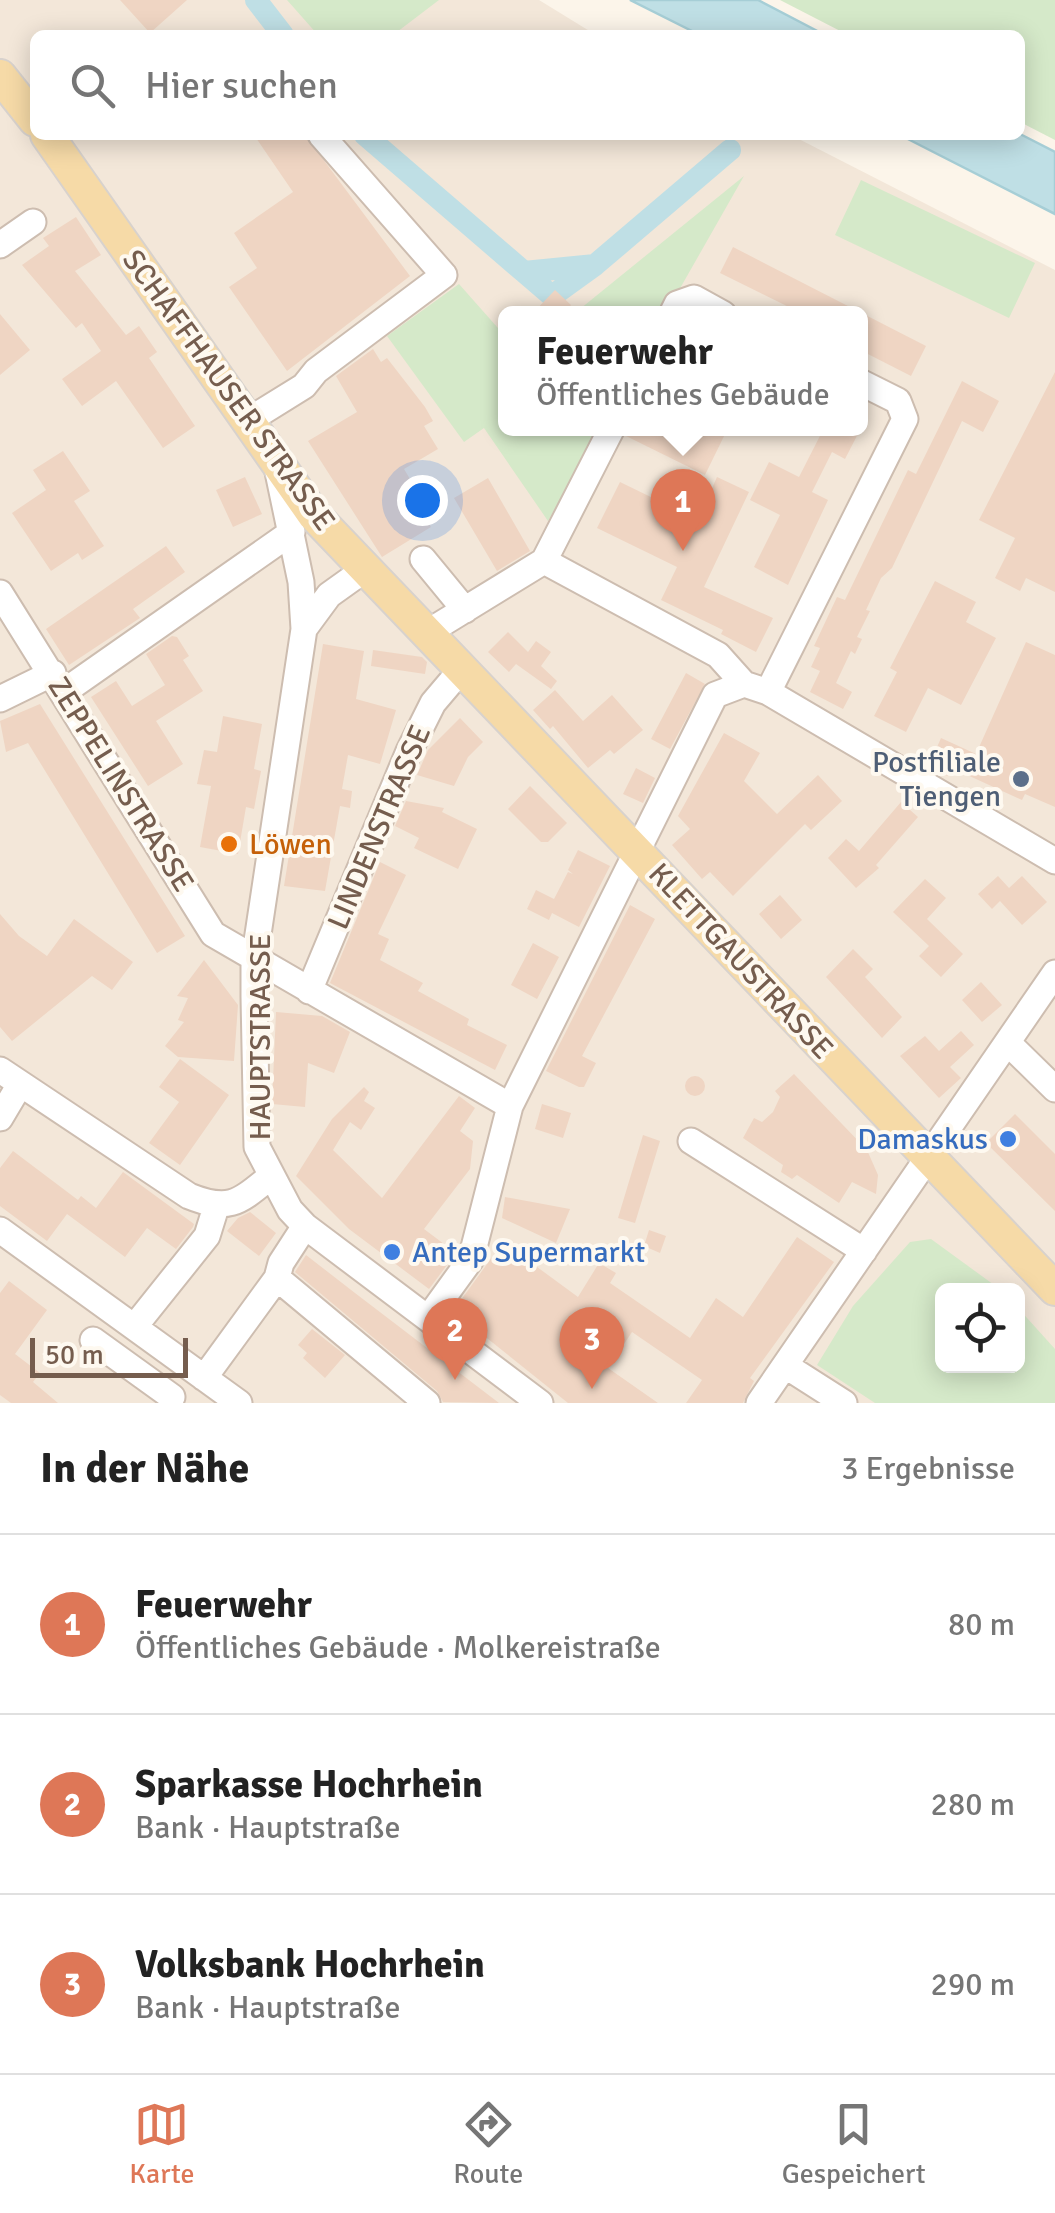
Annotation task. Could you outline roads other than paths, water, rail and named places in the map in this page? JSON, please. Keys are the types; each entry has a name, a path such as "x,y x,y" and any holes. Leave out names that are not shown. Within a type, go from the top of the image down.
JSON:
{"main road":[{"path":"0,76 30,114"},
{"name":"SCHAFFHAUSER STRASSE","path":"50,140 276,464 364,570 425,634"},
{"name":"KLETTGAUSTRASSE","path":"425,634 1055,1288"}],"street":[{"path":"246,422 304,386 316,371 444,274 326,140"},
{"path":"0,245 33,222"},
{"path":"676,306 694,298 709,306"},
{"path":"756,688 905,419 898,401 868,386"},
{"path":"425,634 544,562 608,436"},
{"path":"276,464 292,532 304,630"},
{"path":"0,700 59,682 292,532"},
{"path":"423,559 465,610"},
{"path":"544,562 718,655 756,688 1055,861"},
{"path":"304,630 329,596 364,570"},
{"name":"ZEPPELINSTRASSE","path":"0,593 213,934 510,1106"},
{"name":"HAUPTSTRASSE","path":"304,630 254,961 256,1148 270,1177 304,1226 540,1403"},
{"name":"LINDENSTRASSE","path":"309,991 409,751 433,703 461,670"},
{"path":"429,1316 471,1259 510,1106 714,696 756,688"},
{"path":"759,1403 1055,972"},
{"path":"1008,1043 1055,1089"},
{"path":"0,1118 9,1078 189,1196 216,1207 240,1201 270,1177"},
{"path":"692,1141 864,1251"},
{"path":"135,1326 207,1236 216,1207"},
{"path":"204,1378 277,1278 280,1262 304,1226"},
{"path":"0,1230 239,1403"},
{"path":"277,1278 427,1403"},
{"path":"92,1340 172,1398"},
{"path":"136,1371 156,1356 158,1344"},
{"path":"786,1366 844,1403"}],"water":[{"path":"630,0 758,0 815,30 690,30"},
{"path":"1025,137 1055,152 1055,214 910,140 1025,140"}],"waterway":[{"path":"256,0 279,30"},
{"path":"371,140 524,272 595,265 730,150"},
{"path":"524,272 552,296 595,265"}],"place":[{"name":"Feuerwehr","path":"683,551"},
{"name":"Postfiliale Tiengen","path":"1021,779"},
{"name":"Löwen","path":"229,844"},
{"name":"Damaskus","path":"1008,1139"},
{"name":"Antep Supermarkt","path":"392,1252"},
{"name":"Sparkasse Hochrhein","path":"455,1380"},
{"name":"Volksbank Hochrhein","path":"592,1389"}]}
